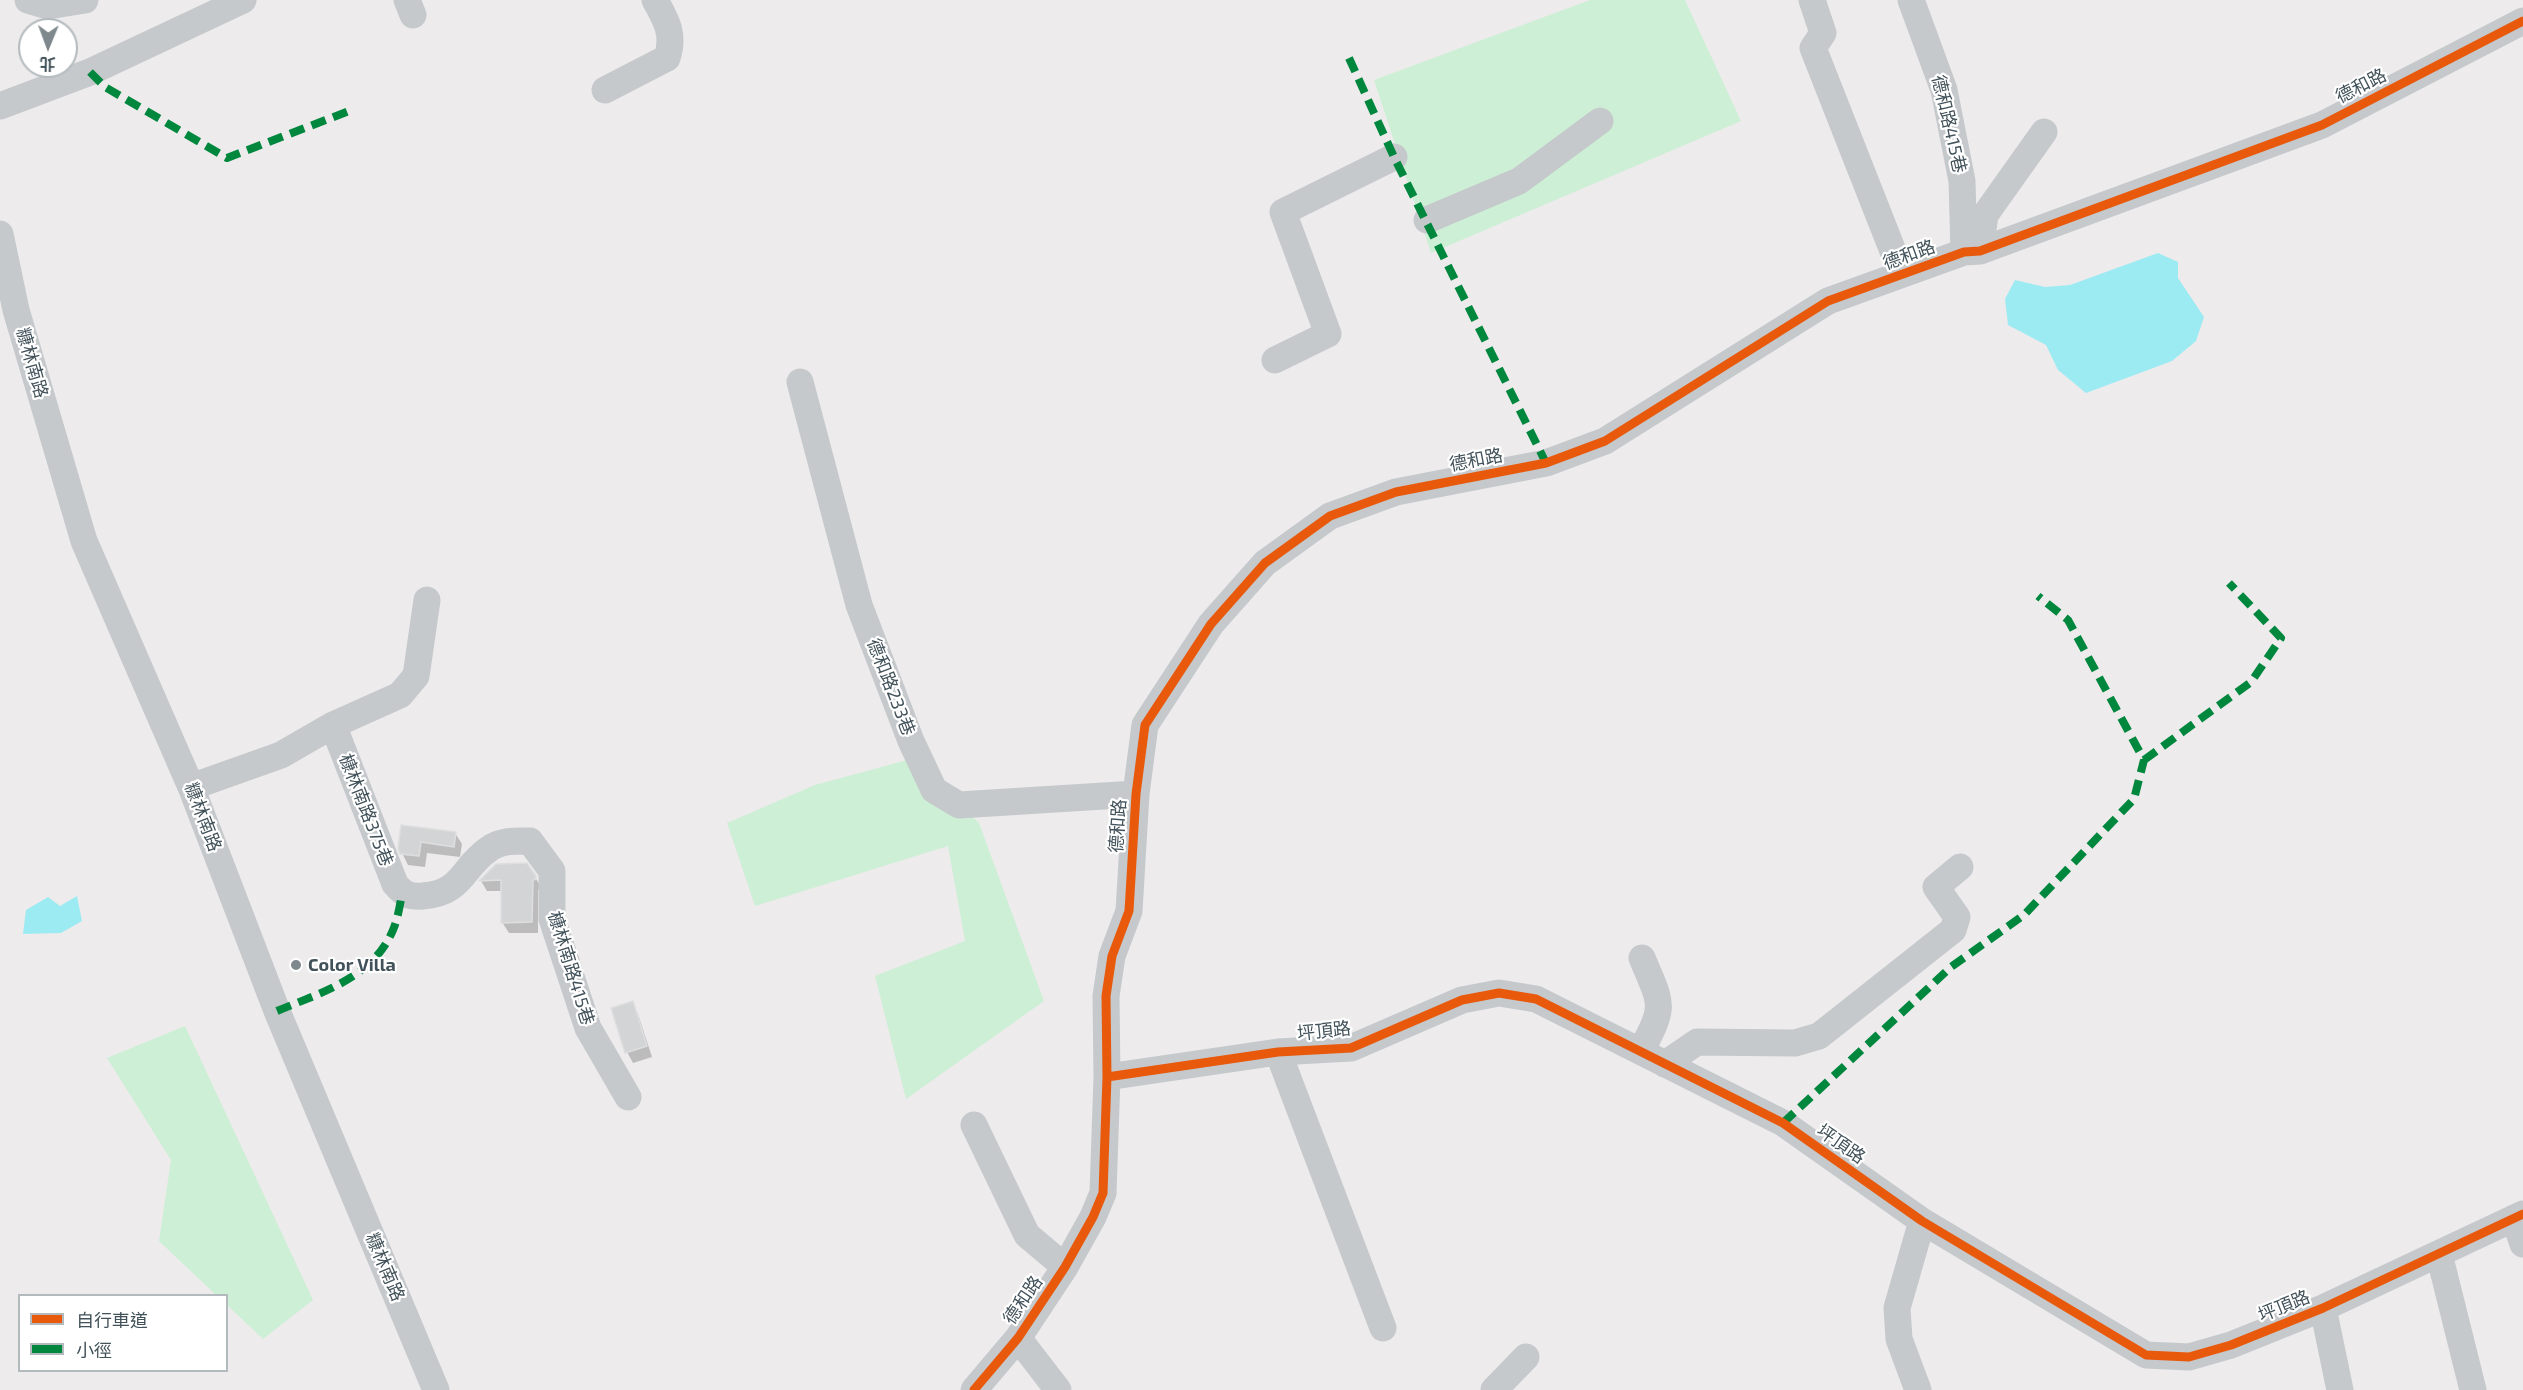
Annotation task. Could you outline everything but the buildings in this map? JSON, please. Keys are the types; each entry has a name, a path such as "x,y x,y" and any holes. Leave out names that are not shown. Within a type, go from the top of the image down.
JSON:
{"street":[{"path":"28,0 48,6 85,0"},
{"path":"0,106 90,72 243,0"},
{"path":"605,90 667,58 671,46 670,27 655,0"},
{"path":"1812,0 1823,33 1813,48 1902,274"},
{"name":"德和路415巷","path":"1911,0 1944,90 1962,182 1972,252"},
{"name":"德和路","path":"974,1390 1018,1338 1065,1267 1094,1217 1103,1194 1107,1077 1106,996 1112,956 1129,911 1136,794 1145,725 1211,624 1264,563 1330,516 1396,492 1546,463 1605,441 1828,301 1972,252 2322,125 2523,21"},
{"path":"1426,220 1519,181 1600,122"},
{"path":"1972,252 1985,215 2044,132"},
{"path":"1275,360 1328,334 1282,212 1394,157"},
{"name":"糠林南路","path":"0,234 16,310 84,541 191,787 277,1011 436,1390"},
{"name":"德和路233巷","path":"800,382 859,605 911,741 934,789 959,805 1136,794"},
{"path":"191,787 281,755 333,725 400,695 416,676 427,600"},
{"name":"槺林南路375巷","path":"333,725 395,884 402,893"},
{"name":"槺林南路415巷","path":"402,893 411,897 436,895 452,888 475,861 491,847 508,841 530,841 552,871 552,919 588,1028 628,1097"},
{"path":"1665,1064 1697,1042 1795,1043 1819,1036 1953,930 1957,917 1936,887 1960,867"},
{"path":"1641,1051 1656,1021 1660,1001 1642,958"},
{"name":"坪頂路","path":"1107,1077 1278,1052 1351,1048 1462,1000 1499,993 1518,994 1544,1002 1783,1123 1922,1221 2146,1355 2189,1357 2231,1345 2323,1308 2518,1216"},
{"path":"1278,1052 1383,1328"},
{"path":"974,1125 1027,1235 1065,1267"},
{"path":"2518,1216 2523,1244"},
{"path":"1918,1390 1899,1339 1897,1308 1922,1221"},
{"path":"2439,1254 2473,1390"},
{"path":"2323,1308 2340,1390"},
{"path":"1018,1338 1058,1390"},
{"path":"1494,1390 1526,1358"}],"green space":[{"path":"1590,0 1685,0 1741,121 1431,253 1374,80"},
{"path":"911,759 979,823 1044,1001 906,1099 875,976 965,941 948,846 755,906 727,823 815,785"},
{"path":"185,1026 313,1300 263,1339 228,1306 228,1294 215,1294 159,1241 171,1160 107,1058"}],"water":[{"path":"2158,253 2178,262 2178,278 2204,317 2196,341 2172,361 2086,393 2058,370 2046,345 2008,325 2005,299 2015,280 2045,287 2070,285"},
{"path":"77,896 82,921 61,933 23,934 26,910 48,897 60,906"}],"marked path":[{"path":"1349,58 1394,157 1546,463"},
{"path":"90,72 105,87 227,158 349,111"},
{"path":"2144,760 2251,682 2281,638 2229,583"},
{"path":"1783,1123 1951,967 2024,915 2134,799 2144,760 2068,620 2038,596"},
{"path":"277,1011 328,990 359,972 373,960 393,930 402,893"}],"cycle path":[{"path":"974,1390 1018,1338 1065,1267 1093,1217 1103,1193 1107,1077 1106,996 1112,956 1129,911 1136,794 1145,725 1211,624 1265,563 1330,516 1396,492 1546,463 1605,441 1828,301 1964,252 1980,251 2322,125 2523,21"},
{"path":"1107,1077 1278,1052 1351,1048 1462,1000 1499,993 1536,999 1783,1123 1922,1221 2146,1355 2189,1357 2231,1345 2323,1308 2523,1214"}],"place":[{"name":"Color Villa","path":"296,965"}]}
